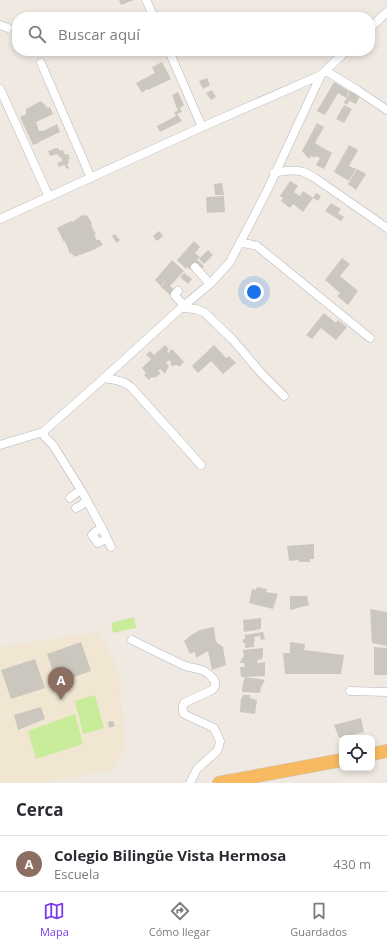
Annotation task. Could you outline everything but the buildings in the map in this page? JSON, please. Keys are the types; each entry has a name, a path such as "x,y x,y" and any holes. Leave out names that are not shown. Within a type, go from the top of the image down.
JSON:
{"highway":[{"path":"375,753 387,751"},
{"path":"375,762 387,760"},
{"path":"219,783 339,761"},
{"path":"265,783 339,769"}],"street":[{"path":"146,0 152,12"},
{"path":"375,23 387,12"},
{"path":"171,56 202,127"},
{"path":"0,219 323,73 341,56"},
{"path":"41,63 91,178"},
{"path":"323,73 357,90 387,110"},
{"path":"0,445 43,432 210,284 230,262 267,191 274,173 323,73"},
{"path":"0,89 49,197"},
{"path":"274,173 293,171 303,172 315,178 387,228"},
{"path":"240,243 257,246 370,338"},
{"path":"195,267 210,284"},
{"path":"178,291 175,296 183,307 196,309 205,313 284,396"},
{"path":"104,378 119,380 131,387 201,465"},
{"path":"43,432 45,437 53,445 81,490 111,547"},
{"path":"70,498 81,490"},
{"path":"76,508 87,502"},
{"path":"132,640 189,667 203,670 215,682 215,688 184,703 182,709 184,714 214,728 220,741 217,751 197,769 190,783"},
{"path":"350,691 387,692"}],"shaded area":[{"path":"99,632 118,669 124,731 123,750 112,770 40,783 0,783 0,647"}],"green space":[{"path":"134,617 136,628 113,633 111,623"},
{"path":"95,695 104,728 83,734 75,701"},
{"path":"75,714 83,744 36,759 28,731"}],"place":[{"name":"Colegio Bilingüe Vista Hermosa","path":"61,700"}]}
